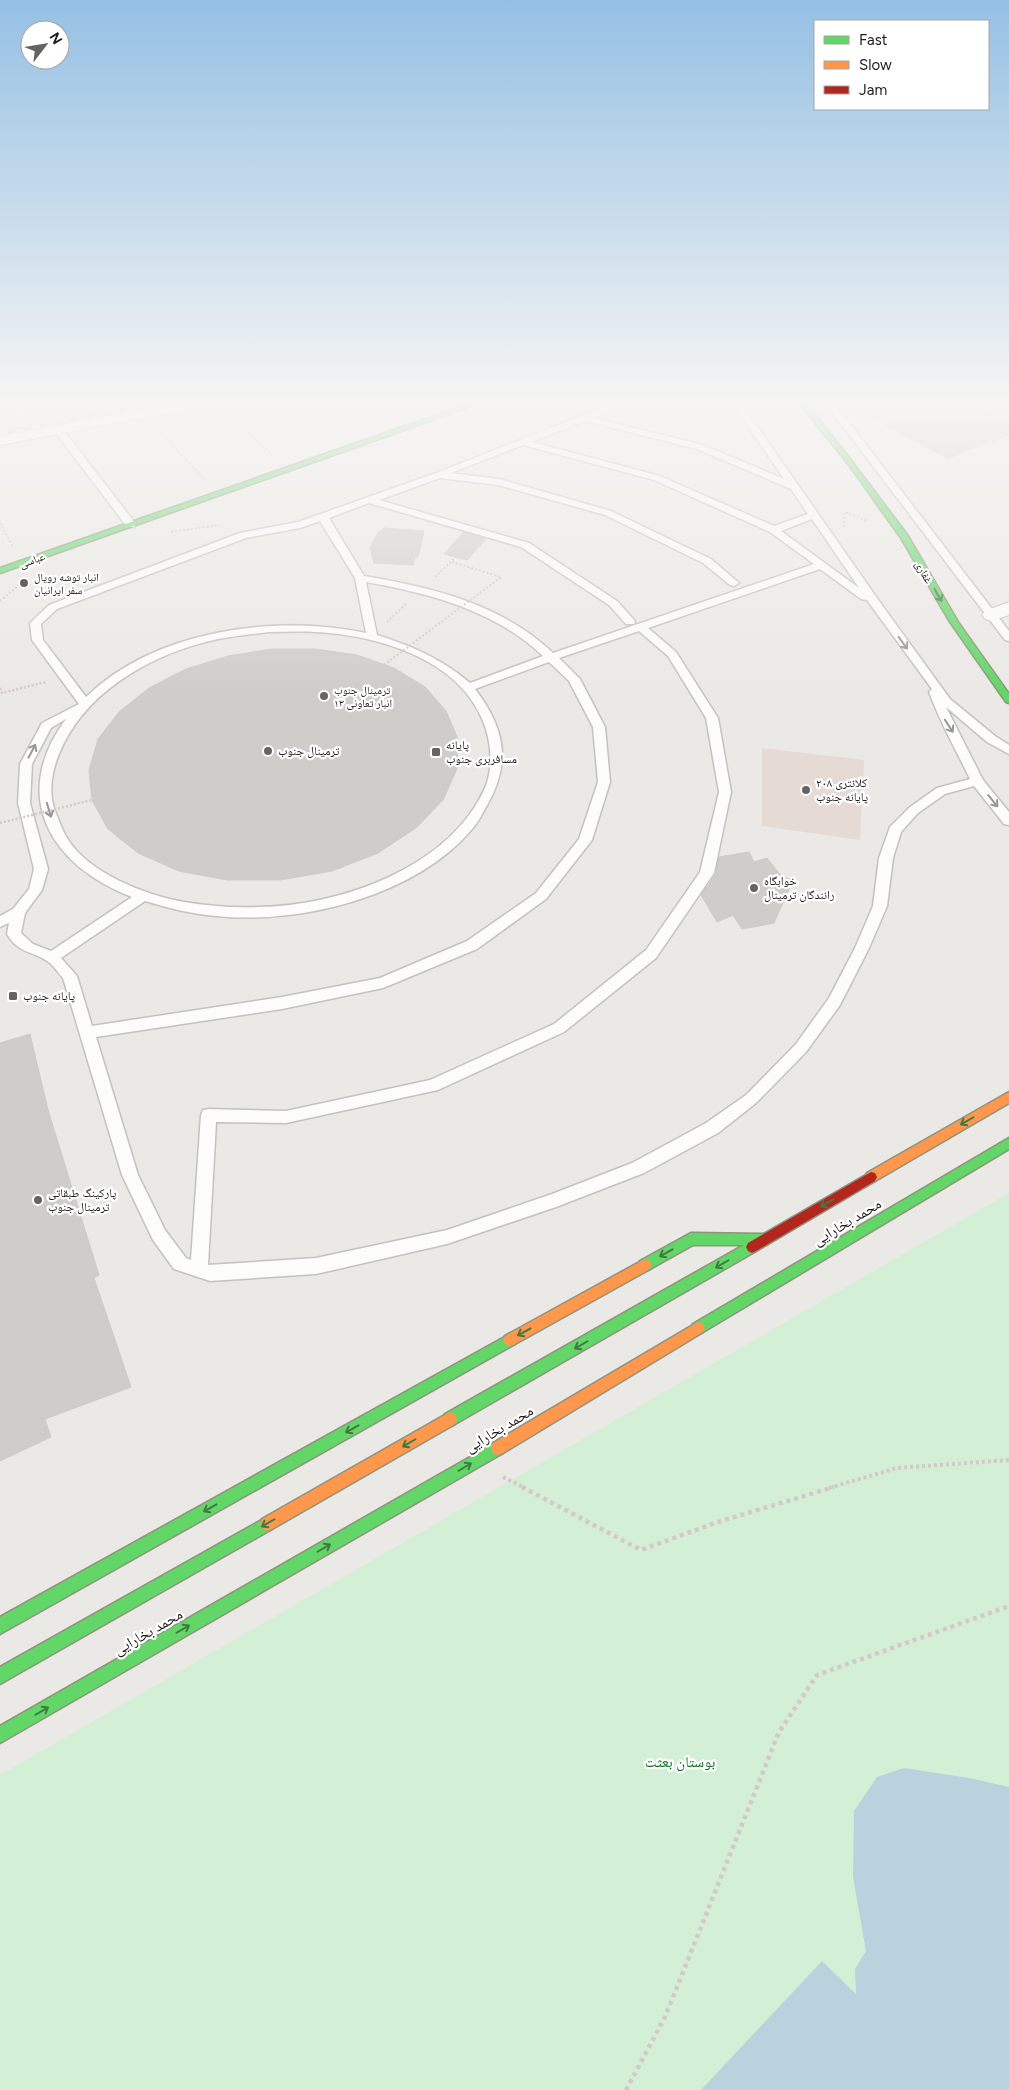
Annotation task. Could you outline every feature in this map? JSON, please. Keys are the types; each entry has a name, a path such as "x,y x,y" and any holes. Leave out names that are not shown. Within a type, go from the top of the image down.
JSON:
{"main road":[{"name":"عباسی","path":"0,571 211,497"},
{"name":"غفاری","path":"875,497 905,538 954,622 1009,700"},
{"name":"محمد بخارایی","path":"0,1676 764,1240 1009,1097"},
{"name":"محمد بخارایی","path":"0,1735 474,1461 1009,1143"},
{"path":"0,1626 691,1239 764,1240"}],"lane":[{"path":"109,497 132,524"},
{"path":"84,703 38,640 35,623 53,608 244,535 300,525 377,497"},
{"path":"550,497 608,513 706,560 734,583"},
{"path":"699,497 774,530 875,603"},
{"path":"801,497 946,701 990,739 1009,750"},
{"path":"906,497 1000,612 1009,638"},
{"path":"199,1270 209,1114 286,1117 433,1086 559,1028 652,954 706,873 725,792 712,718 672,654 635,624 613,602 525,545 368,500"},
{"path":"774,530 814,515"},
{"path":"323,517 360,578 372,636"},
{"path":"468,688 635,624 822,565"},
{"path":"88,1032 282,1003 383,982 472,945 541,896 585,840 604,782 599,728 574,679 532,639 477,608 412,587 360,578"},
{"path":"0,922 18,912 35,890 41,868 24,803 26,764 46,726 84,703 122,674 166,652 217,636 269,628 322,628 372,636 409,648 442,666 468,688 489,718 497,752 491,788 470,825 434,858 385,886 326,905 262,914 199,911 142,897 96,874 63,843 47,808 46,771 59,736 84,703"},
{"path":"931,681 944,718 958,741 977,780 1009,821"},
{"path":"18,912 14,934 28,948 52,957 70,976 130,1176 159,1234 180,1264 210,1273 316,1266 447,1237 556,1200 638,1168 712,1128 750,1099 801,1048 835,1001 862,948 880,906 886,858 895,830 914,810 941,791 977,780"},
{"path":"52,957 142,897"}],"path":[{"path":"814,515 844,532 845,512 871,523"},
{"path":"0,523 22,563"},
{"path":"169,532 228,524 244,535"},
{"path":"384,665 501,577 452,562"},
{"path":"0,601 21,584"},
{"path":"0,688 2,693 65,677"},
{"path":"0,823 92,800"},
{"path":"474,1461 641,1550 718,1522 897,1468 1009,1460"},
{"path":"626,2090 665,2017 779,1732 817,1675 1009,1606"}],"shaded area":[{"path":"762,748 864,760 860,840 762,826"}],"green space":[{"name":"بوستان بعثت","path":"1009,1193 1009,2090 0,2090 0,1775"}],"water":[{"path":"904,1768 969,1778 1009,1787 1009,2090 701,2090 822,1961 856,1994 855,1969 866,1951 853,1877 854,1811 877,1777"}],"building":[{"path":"384,528 424,531 418,557 415,557 413,565 374,563 370,548 377,534"},
{"path":"464,532 486,539 467,560 444,554"},
{"path":"272,649 315,649 357,655 394,668 425,687 446,711 458,739 457,769 443,800 416,828 378,853 332,871 280,880 227,880 179,871 138,853 108,829 92,800 89,770 98,739 119,712 149,688 186,669 228,656"},
{"name":"خوابگاه رانندگان ترمینال","path":"749,852 754,862 767,858 782,877 793,880 774,923 742,929 733,915 717,922 701,895 716,874 719,857"},
{"name":"پارکینگ طبقاتی ترمینال جنوب","path":"30,1034 48,1110 99,1275 94,1278 131,1387 45,1419 51,1437 0,1461 0,1043"}],"traffic: fast":[{"path":"0,571 212,497"},
{"path":"875,497 905,538 954,622 1009,700"},
{"path":"698,1328 1009,1143"},
{"path":"645,1265 691,1239 764,1240"},
{"path":"450,1419 752,1247"},
{"path":"0,1626 510,1340"},
{"path":"0,1735 498,1448"},
{"path":"0,1676 267,1524"}],"traffic: slow":[{"path":"871,1177 1009,1097"},
{"path":"510,1340 645,1265"},
{"path":"498,1448 698,1328"},
{"path":"267,1524 450,1419"}],"traffic: jam":[{"path":"752,1247 871,1177"}],"place":[{"name":"انبار توشه رویال سفر ایرانیان","path":"24,583"},
{"name":"ترمینال جنوب انبار تعاونی ۱۳","path":"324,696"},
{"name":"ترمینال جنوب","path":"268,751"},
{"name":"پایانه مسافربری جنوب","path":"436,752"},
{"name":"کلانتری ۲۰۸ پایانه جنوب","path":"806,790"},
{"name":"خوابگاه رانندگان ترمینال","path":"754,888"},
{"name":"پایانه جنوب","path":"13,996"},
{"name":"پارکینگ طبقاتی ترمینال جنوب","path":"38,1200"}]}
